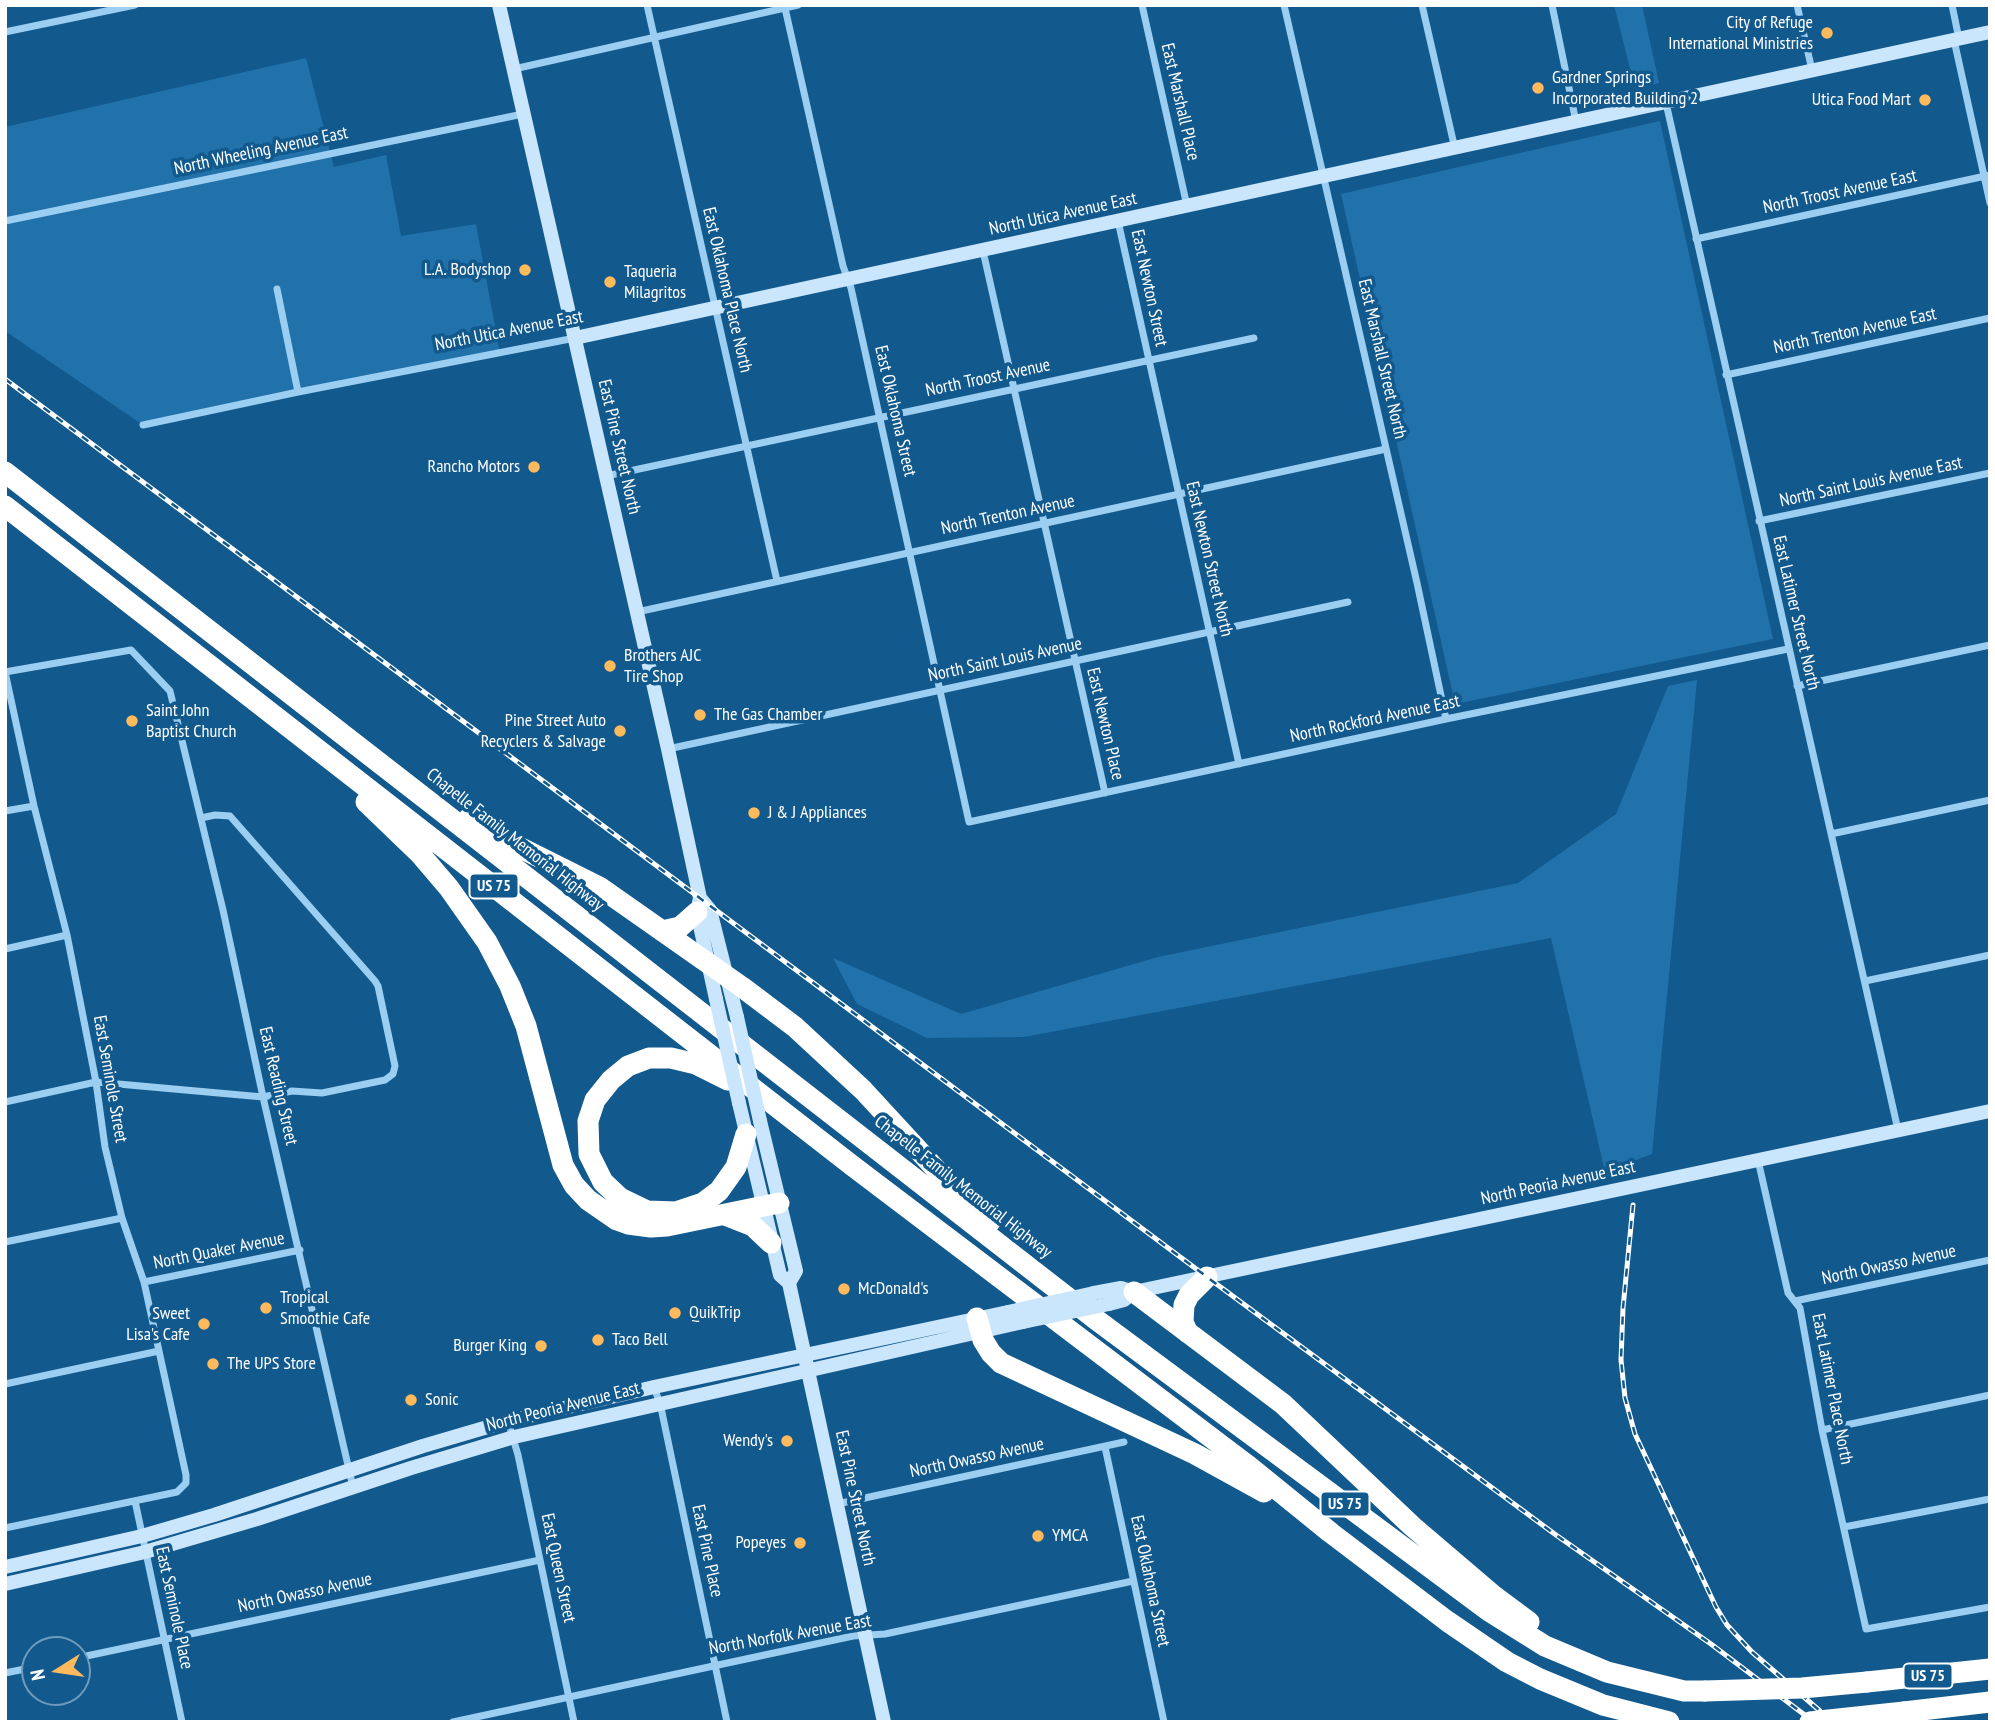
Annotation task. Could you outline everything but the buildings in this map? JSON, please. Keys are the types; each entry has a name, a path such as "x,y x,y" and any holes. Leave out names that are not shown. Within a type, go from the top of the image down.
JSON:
{"highway":[{"name":"Chapelle Family Memorial Highway","path":"5,472 1062,1293 1489,1611 1545,1646 1607,1672 1684,1692 1751,1691 1990,1669"},
{"name":"US 75","path":"5,506 770,1101 1447,1621 1507,1662 1540,1679 1603,1705 1669,1722"},
{"path":"286,725 420,853 476,924 519,1007 535,1058 558,1152 568,1175 581,1193 617,1220 638,1226 667,1226 771,1205"},
{"path":"378,762 507,841 601,888 795,1027 833,1060 946,1179 1062,1293"},
{"path":"662,931 680,927 699,905"},
{"path":"753,1128 736,1167 719,1191 694,1208 666,1213 637,1208 609,1190 593,1165 587,1133 591,1109 602,1089 620,1072 649,1058 671,1058 696,1064 770,1101"},
{"path":"725,1215 754,1226 771,1243"},
{"path":"1188,1333 1183,1322 1184,1306 1189,1295 1207,1276"},
{"path":"1134,1292 1300,1419 1412,1526 1494,1596 1607,1672"},
{"path":"979,1325 991,1353 1001,1363 1216,1465 1331,1533"},
{"name":"US 75","path":"1810,1722 1990,1702"}],"main road":[{"name":"East Pine Street North","path":"499,5 668,748 708,965 739,1103 753,1128"},
{"name":"North Utica Avenue East","path":"575,338 1990,32"},
{"name":"East Pine Street North","path":"699,905 709,910 728,977 737,1017 753,1128 771,1205 796,1271 789,1283"},
{"name":"North Peoria Avenue East","path":"5,1567 142,1535 235,1509 508,1421 654,1387 805,1354 979,1325 1023,1322 1109,1304 1124,1300 1134,1292 1207,1276 1990,1111"},
{"name":"East Pine Street North","path":"771,1205 771,1243 780,1275 789,1283 884,1722"},
{"name":"North Peoria Avenue East","path":"5,1584 145,1552 257,1520 514,1437 809,1371 979,1325 1009,1312 1121,1288 1134,1292"}],"street":[{"path":"5,32 135,5"},
{"name":"East Oklahoma Place North","path":"647,5 777,581"},
{"path":"514,69 796,5"},
{"name":"East Marshall Place","path":"1142,5 1187,206"},
{"name":"East Marshall Street North","path":"1284,5 1446,719"},
{"path":"1422,5 1455,149"},
{"path":"1552,5 1576,122"},
{"path":"1797,5 1812,71"},
{"path":"1952,5 1987,176 1990,203"},
{"name":"East Oklahoma Street","path":"785,8 880,417 968,822"},
{"name":"East Latimer Street North","path":"1666,103 1898,1130"},
{"name":"North Wheeling Avenue East","path":"5,221 524,114"},
{"name":"North Troost Avenue East","path":"1696,239 1987,176"},
{"name":"East Newton Street","path":"1118,221 1148,361"},
{"name":"East Newton Place","path":"983,251 1105,793"},
{"path":"277,289 298,392"},
{"name":"North Trenton Avenue East","path":"1726,375 1990,318"},
{"name":"North Utica Avenue East","path":"143,425 575,338"},
{"name":"North Troost Avenue","path":"606,476 1254,338"},
{"name":"East Newton Street North","path":"1148,361 1239,764"},
{"name":"North Trenton Avenue","path":"637,612 1386,449"},
{"name":"North Saint Louis Avenue East","path":"1759,522 1990,473"},
{"name":"North Saint Louis Avenue","path":"668,748 1348,602"},
{"path":"1797,686 1990,645"},
{"name":"North Rockford Avenue East","path":"968,822 1446,719 1788,649"},
{"name":"East Reading Street","path":"5,672 131,650 170,691 354,1487"},
{"name":"East Seminole Street","path":"5,672 66,935 96,1082 105,1147 122,1218 144,1282 186,1475 186,1483 177,1492 135,1501"},
{"path":"1831,834 1990,800"},
{"path":"5,811 34,806"},
{"path":"5,1102 96,1082 263,1097 292,1091 322,1093 390,1077 395,1066 378,986 230,816 224,814 201,818"},
{"path":"5,949 66,935"},
{"path":"1865,982 1990,955"},
{"name":"East Latimer Place North","path":"1758,1160 1788,1293 1800,1308 1822,1430 1866,1629 1990,1607"},
{"path":"5,1242 122,1218"},
{"name":"North Quaker Avenue","path":"144,1282 300,1250"},
{"name":"North Owasso Avenue","path":"1795,1301 1990,1260"},
{"path":"5,1384 159,1351"},
{"name":"East Pine Place","path":"654,1387 660,1403 727,1722"},
{"path":"1822,1430 1990,1395"},
{"name":"East Queen Street","path":"508,1421 514,1437 574,1722"},
{"name":"North Owasso Avenue","path":"836,1504 1124,1442"},
{"name":"East Oklahoma Street","path":"1105,1447 1164,1722"},
{"path":"1844,1527 1990,1499"},
{"path":"5,1528 135,1501"},
{"name":"East Seminole Place","path":"135,1501 182,1722"},
{"name":"North Owasso Avenue","path":"91,1655 540,1560"},
{"name":"North Norfolk Avenue East","path":"453,1722 853,1636 877,1636 1133,1581"}],"shaded area":[{"path":"1614,5 1642,5 1659,83 1635,89"},
{"path":"306,58 334,167 386,155 401,236 476,224 500,353 143,425 5,331 5,127"},
{"path":"1660,121 1773,639 1455,704 1341,194"},
{"path":"1697,680 1652,1154 1605,1172 1551,938 1024,1037 927,1038 857,1004 833,958 961,1014 1158,957 1518,883 1616,814 1668,686"}],"railway":[{"path":"5,379 1207,1277 1814,1722"},
{"path":"1633,1205 1621,1360 1625,1398 1635,1434 1727,1625 1752,1652 1820,1711"}],"place":[{"name":"City of Refuge International Ministries","path":"1827,33"},
{"name":"Gardner Springs Incorporated Building 2","path":"1538,88"},
{"name":"Utica Food Mart","path":"1925,100"},
{"name":"L.A. Bodyshop","path":"525,270"},
{"name":"Taqueria Milagritos","path":"610,282"},
{"name":"Rancho Motors","path":"534,467"},
{"name":"Brothers AJC Tire Shop","path":"610,666"},
{"name":"The Gas Chamber","path":"700,715"},
{"name":"Saint John Baptist Church","path":"132,721"},
{"name":"Pine Street Auto Recyclers & Salvage","path":"620,731"},
{"name":"J & J Appliances","path":"754,813"},
{"name":"McDonald's","path":"844,1289"},
{"name":"Tropical Smoothie Cafe","path":"266,1308"},
{"name":"QuikTrip","path":"675,1313"},
{"name":"Sweet Lisa's Cafe","path":"204,1324"},
{"name":"Taco Bell","path":"598,1340"},
{"name":"Burger King","path":"541,1346"},
{"name":"The UPS Store","path":"213,1364"},
{"name":"Sonic","path":"411,1400"},
{"name":"Wendy's","path":"787,1441"},
{"name":"YMCA","path":"1038,1536"},
{"name":"Popeyes","path":"800,1543"}]}
